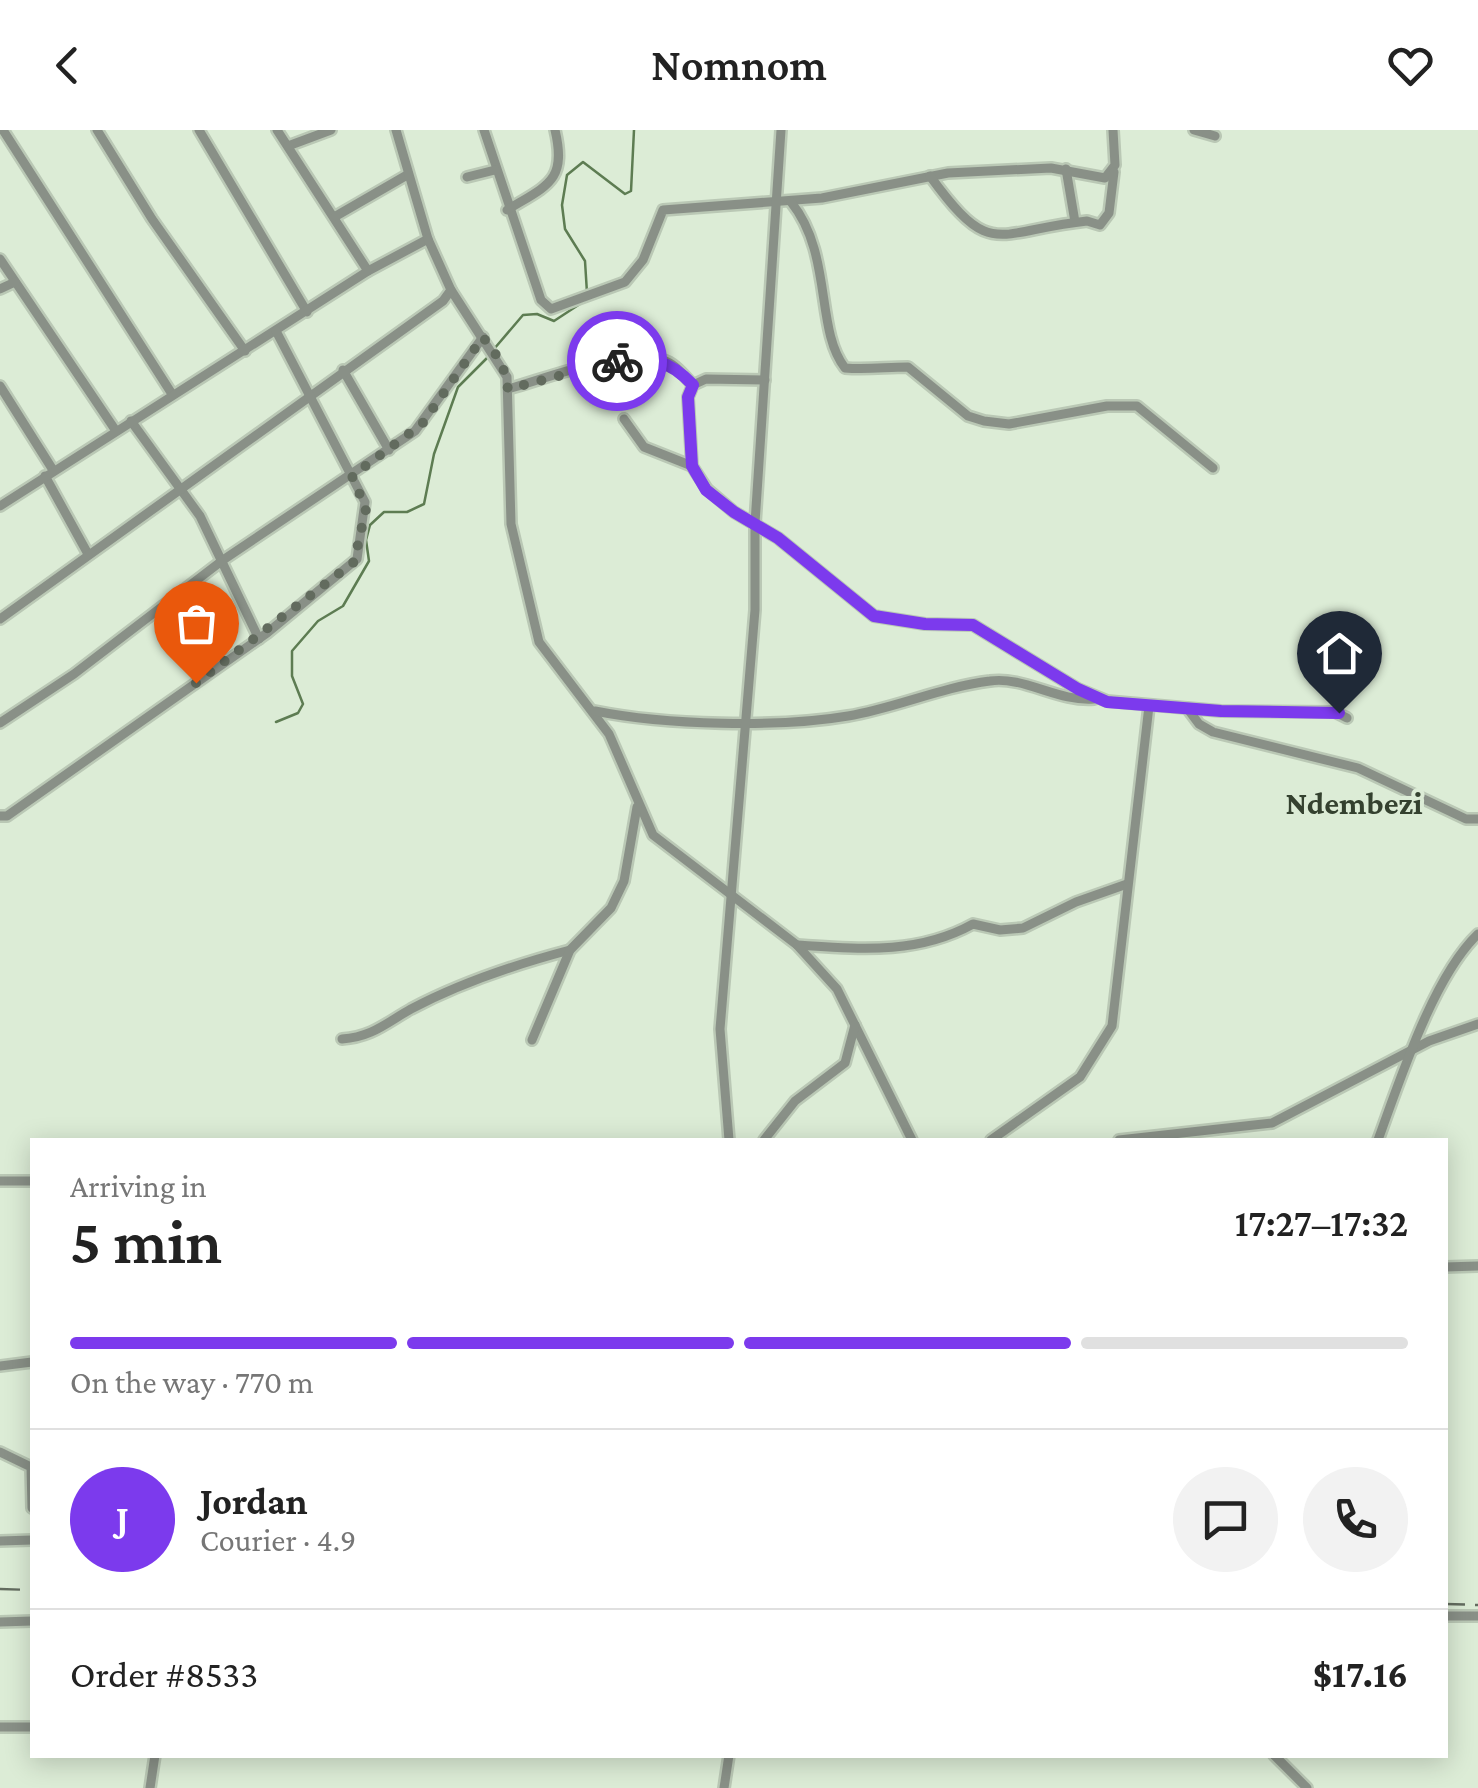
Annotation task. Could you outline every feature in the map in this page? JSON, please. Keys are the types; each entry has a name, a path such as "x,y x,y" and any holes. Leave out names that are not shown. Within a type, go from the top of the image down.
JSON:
{"street":[{"path":"4,130 172,394"},
{"path":"96,130 145,209 244,351"},
{"path":"199,130 307,312"},
{"path":"277,130 368,271"},
{"path":"288,146 331,130"},
{"path":"396,130 428,239 451,290 502,363 508,389 512,524 535,632 545,652 595,712 617,749 638,806 661,843 797,945 837,989 911,1138"},
{"path":"484,130 541,300 552,309 625,282 643,260 663,210 791,202 930,176 1066,169 1103,178 1114,172"},
{"path":"508,210 546,184 558,168 562,159 556,130"},
{"path":"729,1138 720,1029 747,720 755,523 781,130"},
{"path":"930,176 957,213 982,233 1076,222 1102,224 1109,213 1114,172 1113,130"},
{"path":"1194,130 1215,136"},
{"path":"1066,169 1076,222"},
{"path":"467,177 495,170"},
{"path":"336,216 407,175"},
{"path":"791,202 816,250 834,345 845,368 912,368 968,416 984,421 1009,424 1092,408 1137,406 1213,468"},
{"path":"0,506 368,271 428,239"},
{"path":"0,259 116,431"},
{"path":"0,289 15,282"},
{"path":"0,619 182,490 309,393 435,307 451,290"},
{"path":"0,816 259,639 356,559 366,509 276,332"},
{"path":"0,723 74,674 224,560 390,450 432,414 452,376 483,337"},
{"path":"508,389 589,365 643,358 667,361 693,385"},
{"path":"343,370 390,450"},
{"path":"765,380 706,379 693,385 688,397 692,466 713,497 755,523 874,616 925,624 973,625 1097,699"},
{"path":"0,386 49,473 88,554"},
{"path":"624,419 644,447 692,466"},
{"path":"132,421 182,490 224,560 259,639"},
{"path":"595,712 747,720 848,716 996,680 1069,700 1335,712 1347,718"},
{"path":"994,1138 1080,1078 1108,1035 1114,1013 1149,706"},
{"path":"1187,708 1199,724 1213,732 1358,768 1466,819 1478,819"},
{"path":"532,1040 570,950 616,897 628,864 638,806"},
{"path":"797,945 918,946 942,941 973,924 1000,930 1023,928 1076,902 1127,884"},
{"path":"1379,1138 1410,1052 1456,957 1478,934"},
{"path":"342,1040 371,1035 411,1009 515,966 570,950"},
{"path":"766,1138 795,1101 845,1063 856,1022"},
{"path":"1136,1138 1272,1122 1410,1052 1478,1024"},
{"path":"0,1182 30,1181"},
{"path":"1448,1267 1478,1266"},
{"path":"0,1366 30,1362"},
{"path":"0,1452 30,1467"},
{"path":"0,1542 30,1540"},
{"path":"1448,1616 1478,1616"},
{"path":"2,1624 30,1621"},
{"path":"0,1727 30,1726"},
{"path":"150,1788 155,1758"},
{"path":"724,1788 728,1758"},
{"path":"1277,1758 1307,1788"}],"waterway":[{"path":"587,293 585,261 565,229 562,205 567,175 583,162 625,194 631,191 634,130"},
{"path":"494,349 523,315 537,314 554,321 586,300"},
{"path":"276,722 298,713 303,704 292,676 292,651 318,621 343,606 369,561 366,540 370,525 384,512 407,512 424,504 434,454 458,387 489,356"}],"railway":[{"path":"0,1589 30,1590"},
{"path":"1448,1604 1478,1605"}],"way so far":[{"path":"196,683 267,633 354,562 361,548 366,509 352,476 399,444 432,414 452,376 483,337 502,363 508,389 589,365 617,361"}],"district":[{"name":"Ndembezi","path":"1354,803"}],"route":[{"path":"617,361 662,359 681,372 693,385 688,397 694,432 692,466 706,490 778,538 874,616 902,617 925,624 973,625 1010,644 1078,689 1107,702 1221,711 1339,713"}]}
